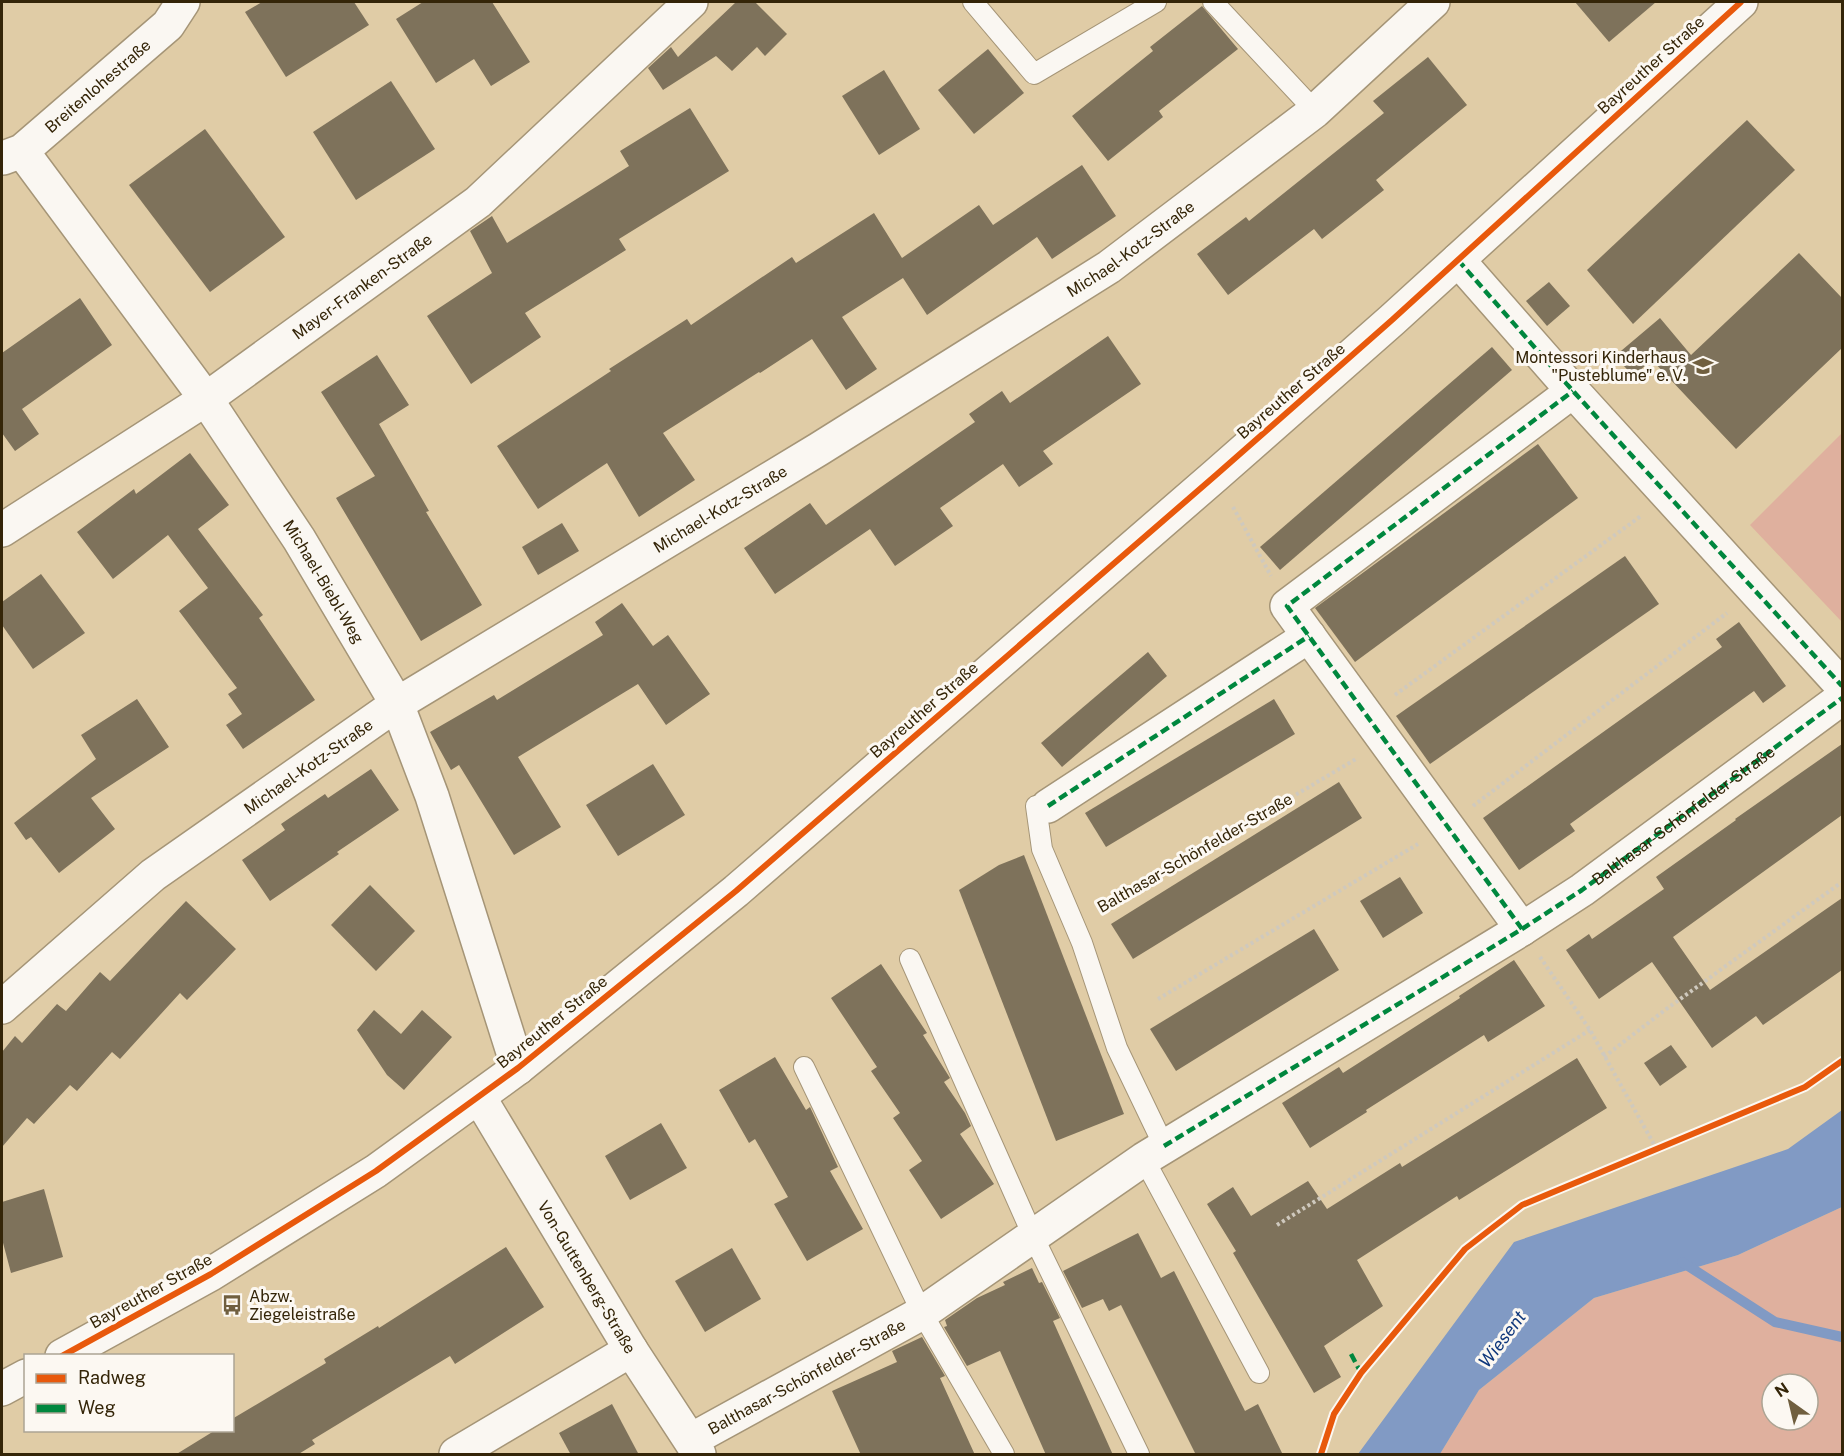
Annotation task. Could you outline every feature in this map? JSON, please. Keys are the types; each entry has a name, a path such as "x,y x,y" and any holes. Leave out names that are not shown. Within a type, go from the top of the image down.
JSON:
{"street":[{"name":"Breitenlohestraße","path":"12,155 168,25 183,2"},
{"name":"Mayer-Franken-Straße","path":"2,530 206,399 478,202 691,2"},
{"name":"Michael-Kotz-Straße","path":"2,1007 153,875 397,704 819,449 1109,267 1315,111 1433,2"},
{"name":"Bayreuther Straße","path":"66,1354 211,1274 376,1171 518,1068 736,891 1216,475 1458,260 1741,2"},
{"name":"Michael-Biebl-Weg","path":"12,155 206,399 298,539 397,704 432,796 518,1068"},
{"path":"1458,260 1573,391 1842,686"},
{"path":"1522,929 1287,606 1573,391"},
{"path":"1042,806 1309,636"},
{"name":"Balthasar-Schönfelder-Straße","path":"695,1447 922,1313 1154,1153 1522,929 1582,890 1842,698"},
{"name":"Von-Guttenberg-Straße","path":"480,1097 631,1350 695,1447"},
{"path":"456,1455 495,1445 631,1350"},
{"path":"2,1389 24,1377"}],"lane":[{"path":"973,2 1034,74 1156,2"},
{"path":"1214,2 1315,111"},
{"path":"1042,806 1042,849 1082,943 1154,1153 1259,1373"},
{"path":"910,959 1033,1236 1139,1455"},
{"name":"Balthasar-Schönfelder-Straße","path":"804,1067 922,1313 1004,1455"}],"path":[{"path":"1216,475 1287,606"},
{"path":"1604,1057 1842,882"},
{"path":"1522,929 1590,1030 1656,1148"},
{"path":"1277,1225 1590,1030"}],"shaded area":[{"path":"1842,433 1842,622 1750,525"},
{"path":"1842,1207 1842,1454 1440,1454 1479,1390 1594,1298 1738,1255"}],"water":[{"path":"1842,1110 1842,1207 1738,1255 1594,1298 1479,1390 1440,1454 1358,1454 1514,1242 1788,1149"}],"building":[{"path":"262,2 354,2 369,25 286,77 245,12"},
{"path":"423,2 492,2 530,62 491,86 474,59 436,83 396,19"},
{"path":"736,2 755,2 787,34 765,56 757,47 732,71 716,56 663,90 648,68 671,47 678,57"},
{"path":"1575,2 1656,2 1609,42"},
{"path":"1202,6 1238,49 1159,111 1163,117 1108,161 1072,116 1153,51 1150,47"},
{"path":"988,49 1024,93 974,134 938,90"},
{"path":"1428,57 1467,105 1376,180 1384,190 1322,239 1314,229 1228,295 1197,254 1246,217 1249,221 1384,113 1373,101"},
{"path":"884,70 920,129 879,155 842,96"},
{"path":"391,81 435,149 356,200 313,132"},
{"path":"690,108 729,171 619,239 626,250 525,313 541,337 471,384 427,316 492,273 470,231 492,216 507,243 629,166 620,151"},
{"path":"1747,120 1795,170 1633,324 1587,270"},
{"path":"205,129 285,237 210,292 129,185"},
{"path":"1082,165 1116,216 1052,259 1037,237 927,315 903,278 842,317 877,369 846,390 812,339 663,433 695,480 639,517 607,463 538,509 497,446 687,319 691,325 792,257 796,263 874,213 902,258 979,205 993,225"},
{"path":"1799,253 1842,298 1842,348 1736,449 1652,360 1633,376 1615,356 1660,318 1691,355"},
{"path":"1549,282 1570,306 1547,326 1526,301"},
{"path":"80,298 112,345 22,409 39,434 15,451 2,433 2,353"},
{"path":"1108,336 1141,384 1043,451 1053,464 1019,487 1003,464 940,508 953,526 895,566 870,529 775,594 744,548 810,503 826,525 975,422 969,414 1002,391 1010,403"},
{"path":"1492,347 1512,370 1280,570 1260,547"},
{"path":"377,355 409,405 379,424 429,511 426,512 482,605 421,641 336,498 375,476 321,392"},
{"path":"1538,444 1578,498 1355,662 1315,608"},
{"path":"190,453 229,505 198,529 263,615 259,618 315,700 243,749 226,725 242,714 228,694 237,688 179,611 208,588 168,535 113,579 77,532 134,489 136,494"},
{"path":"562,523 579,551 538,575 522,547"},
{"path":"1625,556 1659,604 1430,764 1396,716"},
{"path":"41,574 85,633 33,669 2,625 2,602"},
{"path":"622,603 653,646 668,635 710,694 666,725 638,684 518,757 561,827 514,855 459,765 451,770 430,732 494,695 497,700 603,635 595,622"},
{"path":"1739,622 1786,686 1763,703 1754,691 1570,824 1575,831 1519,870 1483,818 1722,647 1716,639"},
{"path":"1148,652 1167,676 1062,767 1041,743"},
{"path":"137,699 169,747 91,798 115,829 59,873 31,837 26,840 14,823 96,759 81,735"},
{"path":"1274,699 1295,734 1106,847 1085,813"},
{"path":"1842,744 1842,815 1673,937 1710,990 1842,898 1842,970 1763,1025 1756,1016 1712,1048 1652,962 1599,999 1566,950 1589,934 1592,939 1664,889 1656,877"},
{"path":"653,764 685,815 618,856 586,805"},
{"path":"371,769 399,810 270,901 242,860 285,830 281,824 325,794 328,798"},
{"path":"1339,782 1362,818 1133,959 1111,924"},
{"path":"1024,855 1124,1114 1056,1141 959,890 999,865"},
{"path":"1400,877 1423,913 1383,938 1360,901"},
{"path":"370,885 415,931 376,971 331,925"},
{"path":"186,901 236,949 187,1000 180,993 120,1059 112,1052 77,1091 70,1085 34,1124 27,1118 2,1147 2,1052 15,1036 22,1043 57,1004 66,1011 100,972 110,981"},
{"path":"1314,929 1339,970 1176,1071 1150,1029"},
{"path":"1514,960 1545,1006 1488,1042 1484,1035 1310,1148 1282,1103 1339,1067 1343,1073 1460,998 1459,996"},
{"path":"881,964 927,1033 923,1035 950,1078 944,1082 971,1126 960,1134 994,1184 941,1219 909,1170 922,1161 893,1118 900,1113 871,1071 877,1067 831,998"},
{"path":"374,1010 401,1034 422,1010 452,1037 404,1090 387,1075 357,1030"},
{"path":"1671,1045 1687,1067 1660,1086 1644,1063"},
{"path":"775,1057 806,1110 810,1107 838,1167 830,1171 863,1229 807,1261 774,1204 788,1197 755,1139 749,1143 719,1090"},
{"path":"1577,1058 1607,1108 1459,1200 1457,1196 1357,1260 1383,1306 1324,1346 1341,1377 1314,1393 1233,1253 1236,1251 1207,1204 1233,1187 1251,1216 1308,1181 1327,1209 1400,1163 1402,1167"},
{"path":"661,1123 687,1168 630,1200 605,1156"},
{"path":"44,1189 63,1257 11,1273 2,1239 2,1202"},
{"path":"1138,1233 1161,1278 1174,1271 1245,1411 1258,1404 1283,1455 1196,1455 1121,1305 1109,1311 1103,1299 1082,1308 1063,1271"},
{"path":"506,1247 544,1307 455,1364 450,1356 312,1440 315,1444 297,1455 175,1455 212,1432 234,1432 234,1418 326,1363 324,1359 378,1326 379,1328"},
{"path":"732,1248 761,1299 705,1332 675,1281"},
{"path":"1032,1268 1039,1283 1042,1282 1060,1318 1053,1321 1113,1455 1046,1455 1000,1351 967,1366 944,1327 947,1326 945,1320 977,1298 1005,1285 1003,1282"},
{"path":"922,1337 945,1376 940,1378 975,1455 861,1455 832,1391 897,1362 892,1351"},
{"path":"612,1404 639,1455 571,1455 559,1433"}],"waterway":[{"name":"Wiesent","path":"1682,1262 1775,1322 1842,1337"}],"marked path":[{"path":"1458,260 1573,391 1842,686"},
{"path":"1522,929 1287,606 1573,391"},
{"path":"1048,806 1309,636"},
{"path":"1164,1146 1522,929 1582,890 1842,698"},
{"path":"1351,1354 1361,1373"}],"cycle path":[{"path":"66,1354 211,1274 376,1171 518,1068 736,891 1216,475 1392,320 1741,2"},
{"path":"1321,1454 1334,1414 1361,1373 1465,1249 1522,1205 1805,1087 1842,1061"}],"place":[{"name":"Montessori Kinderhaus \"Pusteblume\" e. V.","path":"1703,366"},
{"name":"Abzw. Ziegeleistraße","path":"232,1305"}]}
